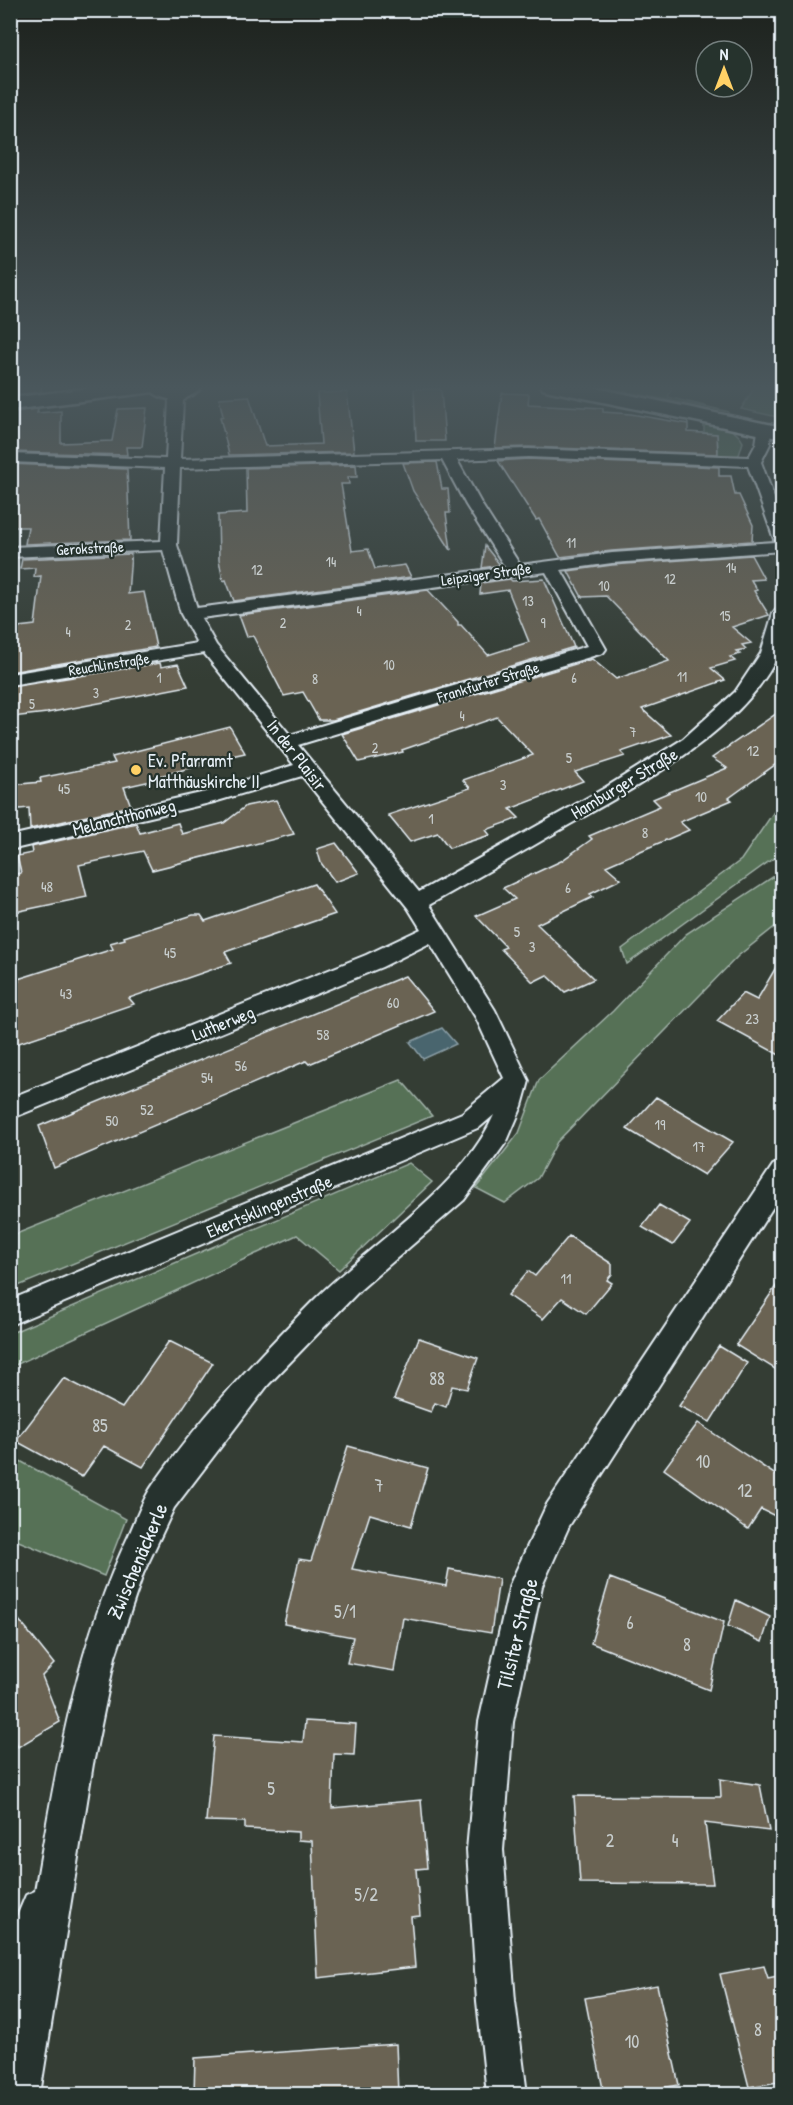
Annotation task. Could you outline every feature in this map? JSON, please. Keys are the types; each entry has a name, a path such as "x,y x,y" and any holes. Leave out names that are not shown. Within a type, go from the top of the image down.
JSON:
{"street":[{"name":"In der Plaisir","path":"171,483 169,545 190,614 208,647 416,903 488,1016 517,1081"},
{"path":"462,483 515,570"},
{"path":"762,483 783,540"},
{"name":"Gerokstraße","path":"10,552 169,545"},
{"name":"Leipziger Straße","path":"190,614 612,558 783,546"},
{"name":"Frankfurter Straße","path":"287,742 597,649 551,566"},
{"name":"Hamburger Straße","path":"416,903 610,793 690,743 742,696 770,653 783,613"},
{"name":"Reuchlinstraße","path":"10,680 208,647"},
{"name":"Melanchthonweg","path":"10,843 203,798 306,768"},
{"name":"Lutherweg","path":"10,1109 374,961 433,932"},
{"name":"Ekertsklingenstraße","path":"10,1314 471,1120 517,1081"},
{"name":"Zwischenäckerle","path":"20,2094 58,1855 98,1657 129,1569 163,1497 258,1376 350,1282 455,1192 498,1134 510,1106 517,1081"},
{"name":"Tilsiter Straße","path":"507,2094 496,2001 485,1850 496,1722 526,1584 558,1515 783,1172"},
{"path":"10,1983 58,1855"}],"green space":[{"path":"782,800 782,852 627,964 622,949 741,860"},
{"path":"782,871 782,921 738,956 557,1142 538,1178 505,1203 476,1188 519,1133 539,1080 613,1011 686,934"},
{"path":"401,1080 432,1116 11,1289 11,1236"},
{"path":"409,1163 432,1182 339,1270 297,1235 11,1367 11,1333"},
{"path":"11,1456 126,1519 104,1576 11,1538"}],"water":[{"path":"442,1028 456,1044 423,1059 410,1042"}],"building":[{"path":"10,483 128,483 130,540 25,544 28,527 10,527"},
{"path":"246,483 349,483 341,484 352,551 368,549 375,569 405,565 411,577 234,601 226,580 223,581 219,560 218,515 247,513"},
{"path":"410,483 441,483 442,489 448,489 450,513 446,513 451,550"},
{"path":"512,483 733,483 735,495 739,495 753,525 752,541 560,557 539,519 536,520"},
{"path":"485,546 500,565 482,568"},
{"path":"131,554 128,594 144,592 156,647 10,672 10,628 35,625 41,576 34,577 35,568 20,569 22,559"},
{"path":"751,555 764,579 751,580 757,590 754,591 769,615 732,627 751,643 742,645 746,649 736,651 740,654 730,657 735,661 711,668 725,680 642,709 671,735 621,752 625,756 575,772 583,781 510,809 519,818 486,830 490,835 449,848 438,833 410,842 388,815 470,788 463,780 533,755 497,717 402,750 403,752 359,762 342,734 592,659 616,679 669,661 606,596 582,597 568,571 612,565"},
{"path":"510,579 512,581 544,579 574,647 333,720 319,720 303,692 284,696 253,636 247,637 239,615 428,590 488,655 529,642 508,590 480,594 481,583"},
{"path":"160,663 161,667 178,664 188,686 47,713 12,717 11,687"},
{"path":"783,709 783,759 729,798 732,800 680,822 689,830 606,866 621,879 590,894 593,897 537,924 594,979 565,992 547,975 533,982 501,949 506,947 476,916 515,899 503,888 561,861 592,839 589,836 660,806 653,799 727,768 712,758"},
{"path":"230,727 245,753 200,763 202,765 159,776 160,779 124,787 131,806 30,829 29,808 10,810 10,785 41,782 40,778 115,763 112,757"},
{"path":"276,800 294,834 152,870 143,851 79,865 87,897 10,913 10,875 21,873 17,856 32,853 31,847 136,823 140,833 178,823 182,834 224,823 246,806"},
{"path":"336,843 359,873 335,882 321,863 317,849"},
{"path":"314,884 335,914 225,952 231,963 129,998 134,1004 10,1046 10,983 113,949 110,943 125,939 124,937 193,915 201,915 205,921"},
{"path":"783,955 783,1057 717,1021 743,993 757,1000"},
{"path":"405,976 434,1011 309,1064 306,1061 54,1168 39,1126"},
{"path":"656,1097 733,1142 704,1175 627,1129"},
{"path":"659,1205 690,1223 673,1245 642,1227"},
{"path":"569,1236 612,1264 612,1274 607,1280 612,1283 586,1314 562,1298 543,1319 508,1295 528,1271 535,1276"},
{"path":"783,1276 783,1374 736,1345"},
{"path":"419,1338 478,1358 467,1389 452,1386 446,1407 435,1403 431,1412 394,1399"},
{"path":"169,1341 213,1363 143,1467 104,1446 82,1477 16,1441 64,1378 122,1408"},
{"path":"719,1346 747,1363 710,1422 679,1406"},
{"path":"698,1423 783,1480 783,1520 761,1509 748,1529 664,1469"},
{"path":"348,1446 428,1468 411,1526 370,1514 352,1569 446,1586 449,1569 499,1579 491,1633 403,1618 394,1671 347,1663 353,1637 284,1624 299,1559 311,1561"},
{"path":"610,1578 724,1622 709,1690 591,1643"},
{"path":"736,1600 770,1617 762,1642 728,1626"},
{"path":"10,1609 54,1664 42,1676 60,1722 18,1747 10,1726"},
{"path":"305,1721 356,1724 354,1755 334,1754 332,1808 421,1800 427,1868 416,1869 420,1916 411,1917 415,1967 318,1978 312,1841 298,1840 298,1832 245,1829 245,1822 206,1821 214,1736 303,1742"},
{"path":"720,1779 760,1785 769,1831 705,1823 713,1884 580,1883 574,1796 721,1797"},
{"path":"764,1966 768,1978 783,1975 783,2081 749,2087 720,1974"},
{"path":"657,1985 679,2085 627,2094 604,2094 585,1998"},
{"path":"396,2044 398,2094 194,2094 195,2058"}],"place":[{"name":"Ev. Pfarramt Matthäuskirche II","path":"136,770"}]}
